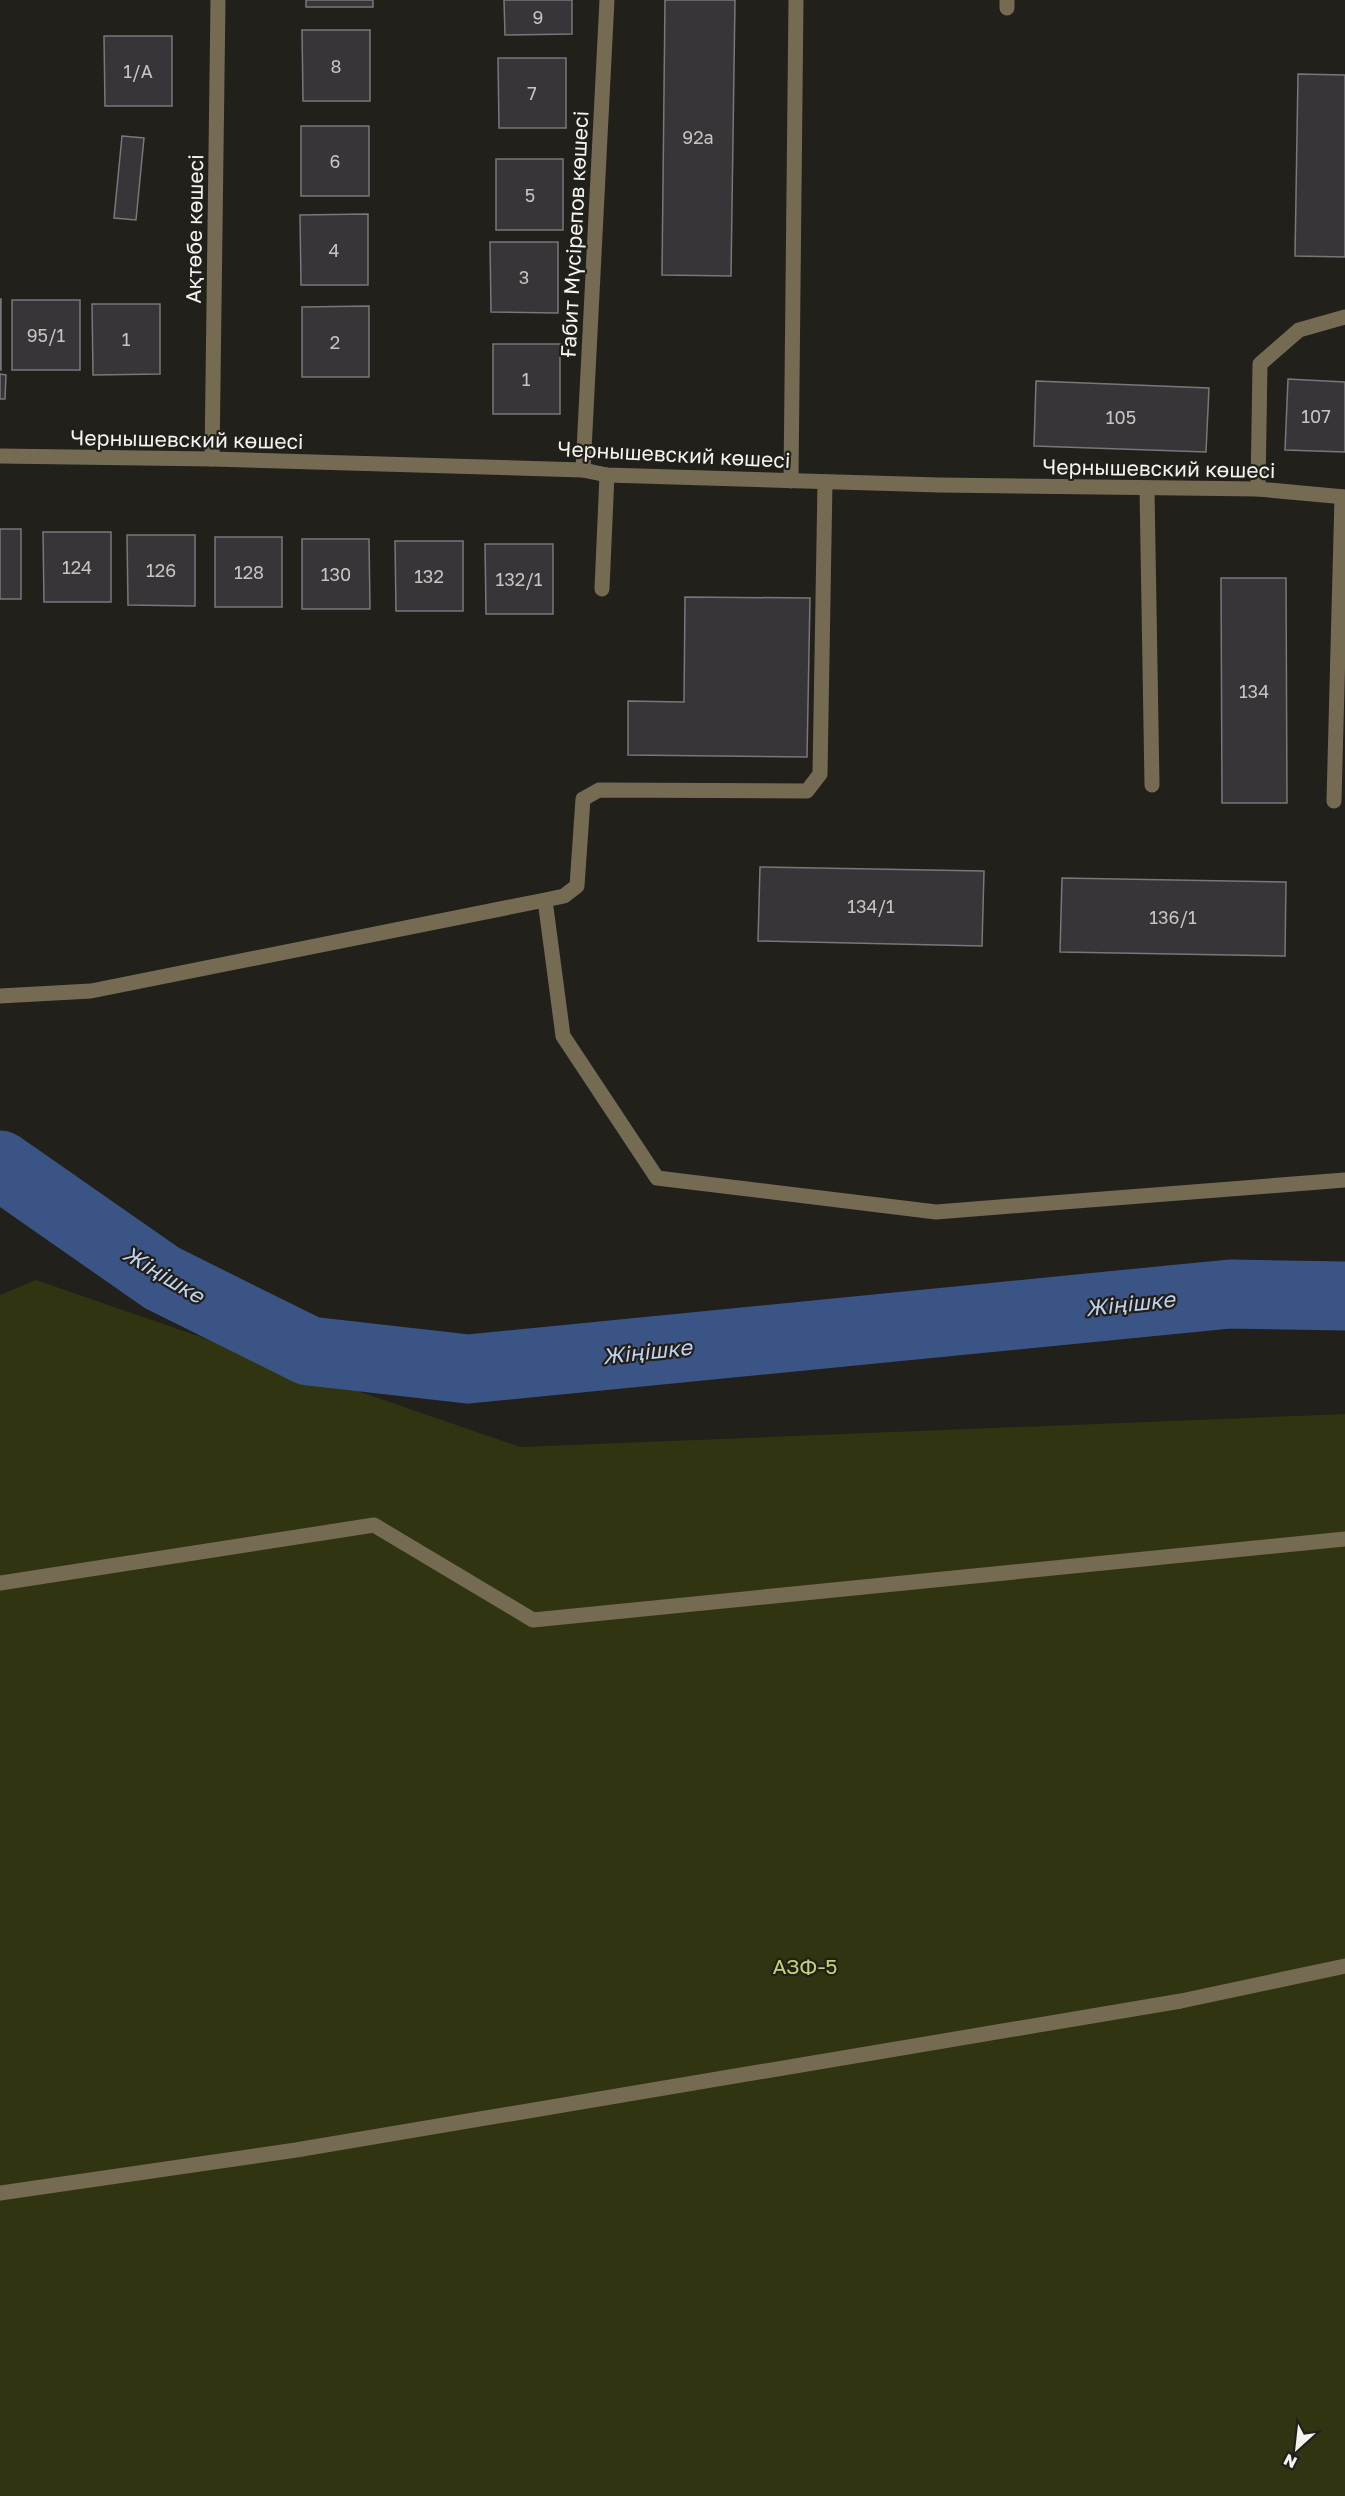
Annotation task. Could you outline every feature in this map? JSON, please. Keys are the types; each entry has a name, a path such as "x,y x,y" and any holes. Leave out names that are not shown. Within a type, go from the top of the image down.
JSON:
{"street":[{"name":"Ақтөбе көшесі","path":"212,459 218,0"},
{"name":"Ғабит Мүсірепов көшесі","path":"583,471 607,0"},
{"path":"790,481 796,0"},
{"path":"1258,489 1260,364 1299,330 1345,316"},
{"name":"Чернышевский көшесі","path":"0,456 212,459 583,471 607,475 825,482 1258,489 1344,497"},
{"path":"602,589 607,475"},
{"path":"0,996 91,991 564,896 577,886 583,799 599,790 807,791 820,774 825,482"},
{"path":"1147,488 1152,785"},
{"path":"1334,801 1344,497"},
{"path":"545,900 563,1036 657,1178 936,1212 1345,1180"},
{"path":"0,1583 374,1525 533,1620 1345,1539"},
{"path":"0,2193 296,2150 1146,2007 1345,1966"}],"green space":[{"name":"АЗФ-5","path":"36,1280 520,1447 1345,1414 1345,2496 0,2496 0,1295"}],"building":[{"path":"306,0 373,0 373,7 306,7"},
{"path":"504,0 572,0 572,34 505,35"},
{"path":"665,0 735,0 731,276 662,275"},
{"path":"302,30 370,30 370,101 303,101"},
{"path":"104,36 172,36 172,106 105,106"},
{"path":"498,58 566,58 566,128 499,128"},
{"path":"1298,74 1345,75 1345,257 1295,256"},
{"path":"301,126 369,126 369,196 301,196"},
{"path":"122,136 144,138 136,220 114,218"},
{"path":"496,159 563,159 563,230 496,230"},
{"path":"368,214 368,285 301,285 300,215"},
{"path":"490,242 558,242 558,313 491,312"},
{"path":"1,299 1,370 0,370"},
{"path":"12,300 80,300 80,370 12,370"},
{"path":"92,304 160,304 160,374 93,375"},
{"path":"369,306 369,377 302,377 302,307"},
{"path":"493,344 560,344 560,414 493,414"},
{"path":"0,374 6,375 5,399 0,399"},
{"path":"1288,379 1345,382 1345,452 1285,450"},
{"path":"1036,381 1209,388 1206,452 1034,446"},
{"path":"0,529 21,529 21,599 0,599"},
{"path":"43,532 111,532 111,602 44,602"},
{"path":"127,535 195,535 195,606 128,605"},
{"path":"215,537 282,537 282,607 215,607"},
{"path":"302,539 369,539 370,609 302,609"},
{"path":"395,541 463,541 463,611 396,611"},
{"path":"485,544 553,544 553,614 486,614"},
{"path":"1221,578 1286,578 1287,803 1222,803"},
{"path":"685,597 810,598 807,757 628,755 628,701 684,702"},
{"path":"760,867 984,871 982,946 758,941"},
{"path":"1062,878 1286,882 1285,956 1060,952"}],"waterway":[{"name":"Жіңішке","path":"0,1165 162,1278 309,1351 468,1369 1230,1294 1345,1296"}]}
